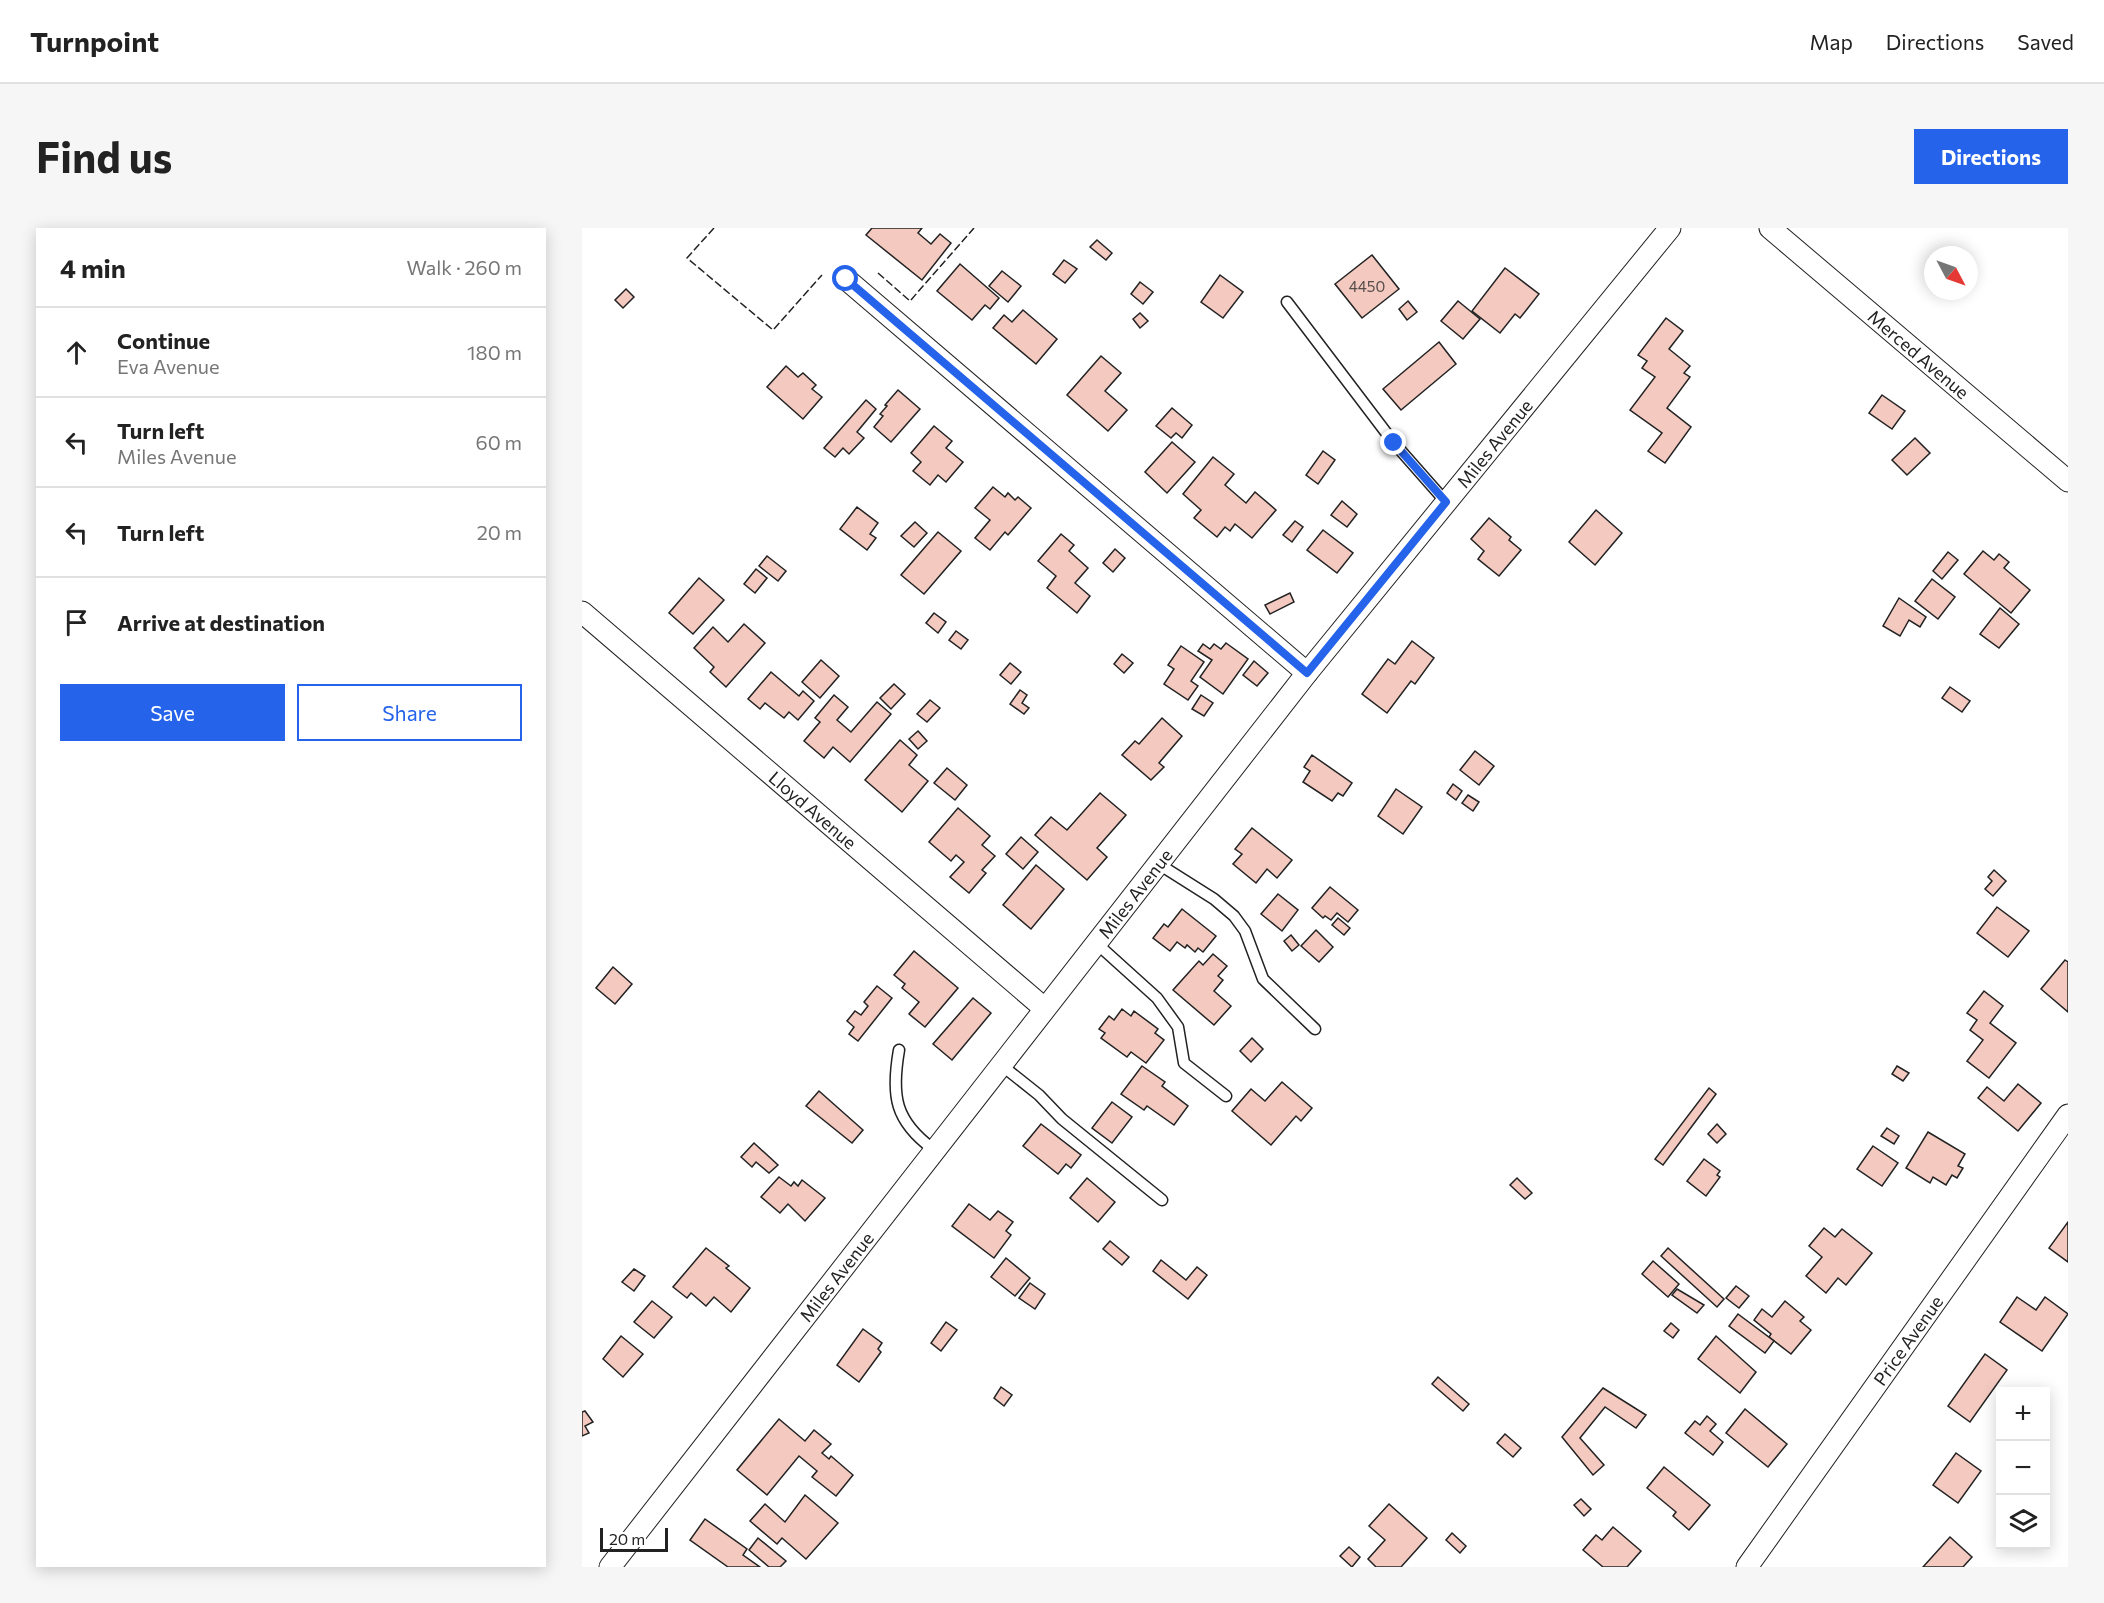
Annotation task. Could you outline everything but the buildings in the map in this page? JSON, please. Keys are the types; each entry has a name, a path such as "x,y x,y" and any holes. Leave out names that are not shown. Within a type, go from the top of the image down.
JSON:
{"street":[{"name":"Miles Avenue","path":"610,1567 933,1149 1307,673 1670,228"},
{"name":"Merced Avenue","path":"1770,228 2068,481"},
{"path":"846,279 1307,673"},
{"name":"Lloyd Avenue","path":"582,612 1044,1008"},
{"name":"Price Avenue","path":"1747,1567 2068,1115"}],"lane":[{"path":"1287,302 1394,443 1446,502"},
{"path":"1157,863 1214,899 1234,916 1245,931 1263,978 1315,1029"},
{"path":"1095,942 1157,998 1178,1027 1184,1063 1226,1096"},
{"path":"899,1050 894,1080 897,1104 908,1126 933,1149"},
{"path":"1000,1064 1039,1095 1062,1119 1162,1200"}],"fence":[{"path":"714,228 687,258 773,330 822,275"},
{"path":"878,273 910,301 974,228"}],"route":[{"path":"846,279 1307,673 1446,502 1394,443"}]}
